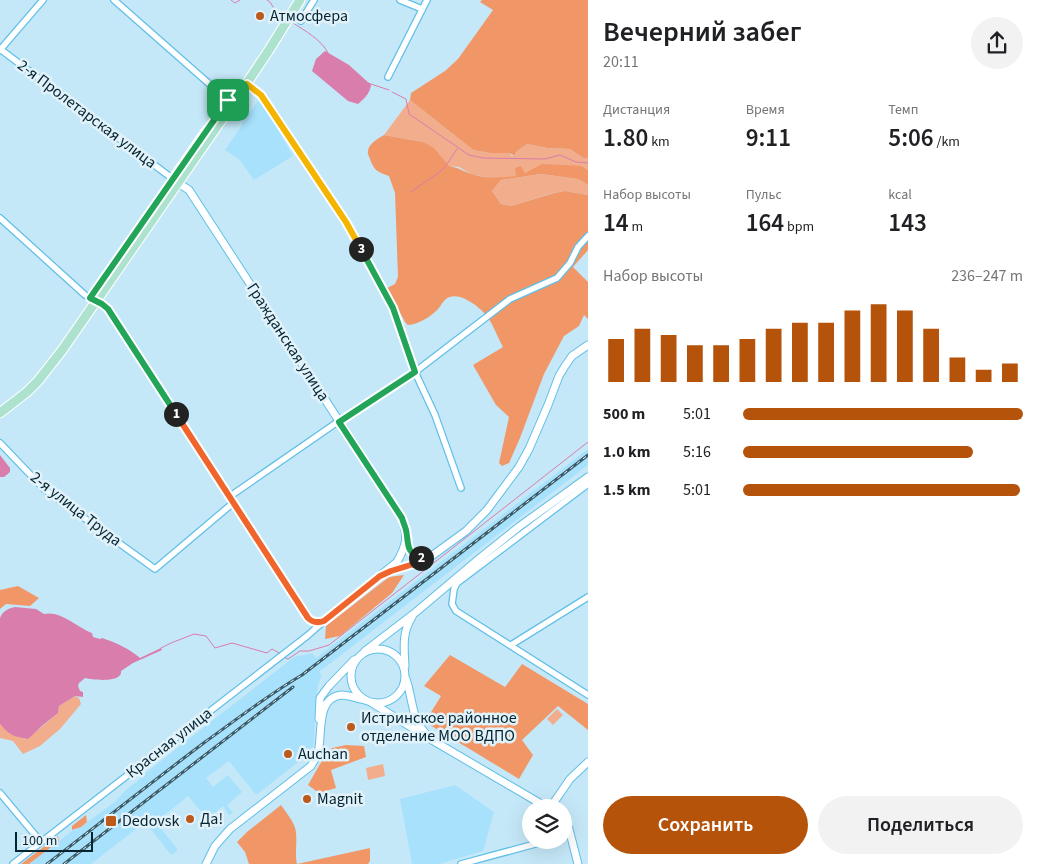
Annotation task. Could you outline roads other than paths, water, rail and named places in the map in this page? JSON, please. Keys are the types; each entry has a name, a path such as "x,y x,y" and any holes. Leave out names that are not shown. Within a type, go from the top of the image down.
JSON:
{"main road":[{"path":"0,407 24,387 44,365 93,299 231,102 294,0"},
{"path":"231,102 247,84 300,0"},
{"path":"0,413 38,381 63,350 93,299"}],"street":[{"path":"0,49 43,0"},
{"path":"114,0 231,102"},
{"path":"301,20 314,0"},
{"path":"400,0 422,9"},
{"path":"388,77 427,0"},
{"name":"2-я Пролетарская улица","path":"0,49 175,181"},
{"path":"247,84 261,95 274,113 346,222 393,308 415,372 436,415 461,488"},
{"name":"Гражданская улица","path":"175,181 189,190 402,518 410,550 417,556 426,559"},
{"path":"0,218 85,294 108,309 308,618 314,622 324,621 397,562 405,548 406,535"},
{"path":"231,500 339,422 415,372 510,299 557,278 570,263 578,247 588,236"},
{"path":"380,576 417,563 440,551 466,531 487,510 519,467 529,449 564,366 577,351 588,345"},
{"name":"2-я улица Труда","path":"0,443 44,489 155,569 231,500"},
{"path":"320,732 318,714 320,698 339,675 365,651 514,532 588,477"},
{"path":"588,484 457,583 454,589 452,604 456,611 588,695"},
{"path":"511,645 588,597"},
{"path":"416,612 404,634 406,677 416,719 419,726 432,740"},
{"name":"Красная улица","path":"13,864 324,621"},
{"path":"365,651 374,648 388,650 396,655 405,668"},
{"path":"358,657 352,665 350,675 356,693 534,799"},
{"path":"206,864 215,846 230,829 311,766 318,752 326,703 342,695 382,703 395,698 404,686 406,677"},
{"path":"556,799 570,779 588,762"},
{"path":"0,792 41,842"},
{"path":"572,838 578,864"},
{"path":"461,864 522,847"}],"waterway":[{"path":"231,0 235,3 240,0"},
{"path":"267,0 275,10"},
{"path":"293,23 318,40 328,53"},
{"path":"368,83 389,90"},
{"path":"392,92 406,99 409,114 469,155 483,158 545,159 560,155 576,162 588,163"},
{"path":"411,192 441,171 457,149"},
{"path":"284,657 288,659 300,651 309,651 329,645 588,442"},
{"path":"161,648 194,634 206,636 215,648 232,643 267,653 272,649 281,654"}],"railway":[{"path":"47,864 205,742 302,675 588,455"},
{"path":"64,864 293,687"}],"place":[{"name":"Атмосфера","path":"260,16"},
{"name":"Истринское районное отделение МОО ВДПО","path":"351,727"},
{"name":"Auchan","path":"288,754"},
{"name":"Magnit","path":"307,799"},
{"name":"Да!","path":"190,819"},
{"name":"Dedovsk","path":"111,821"}]}
